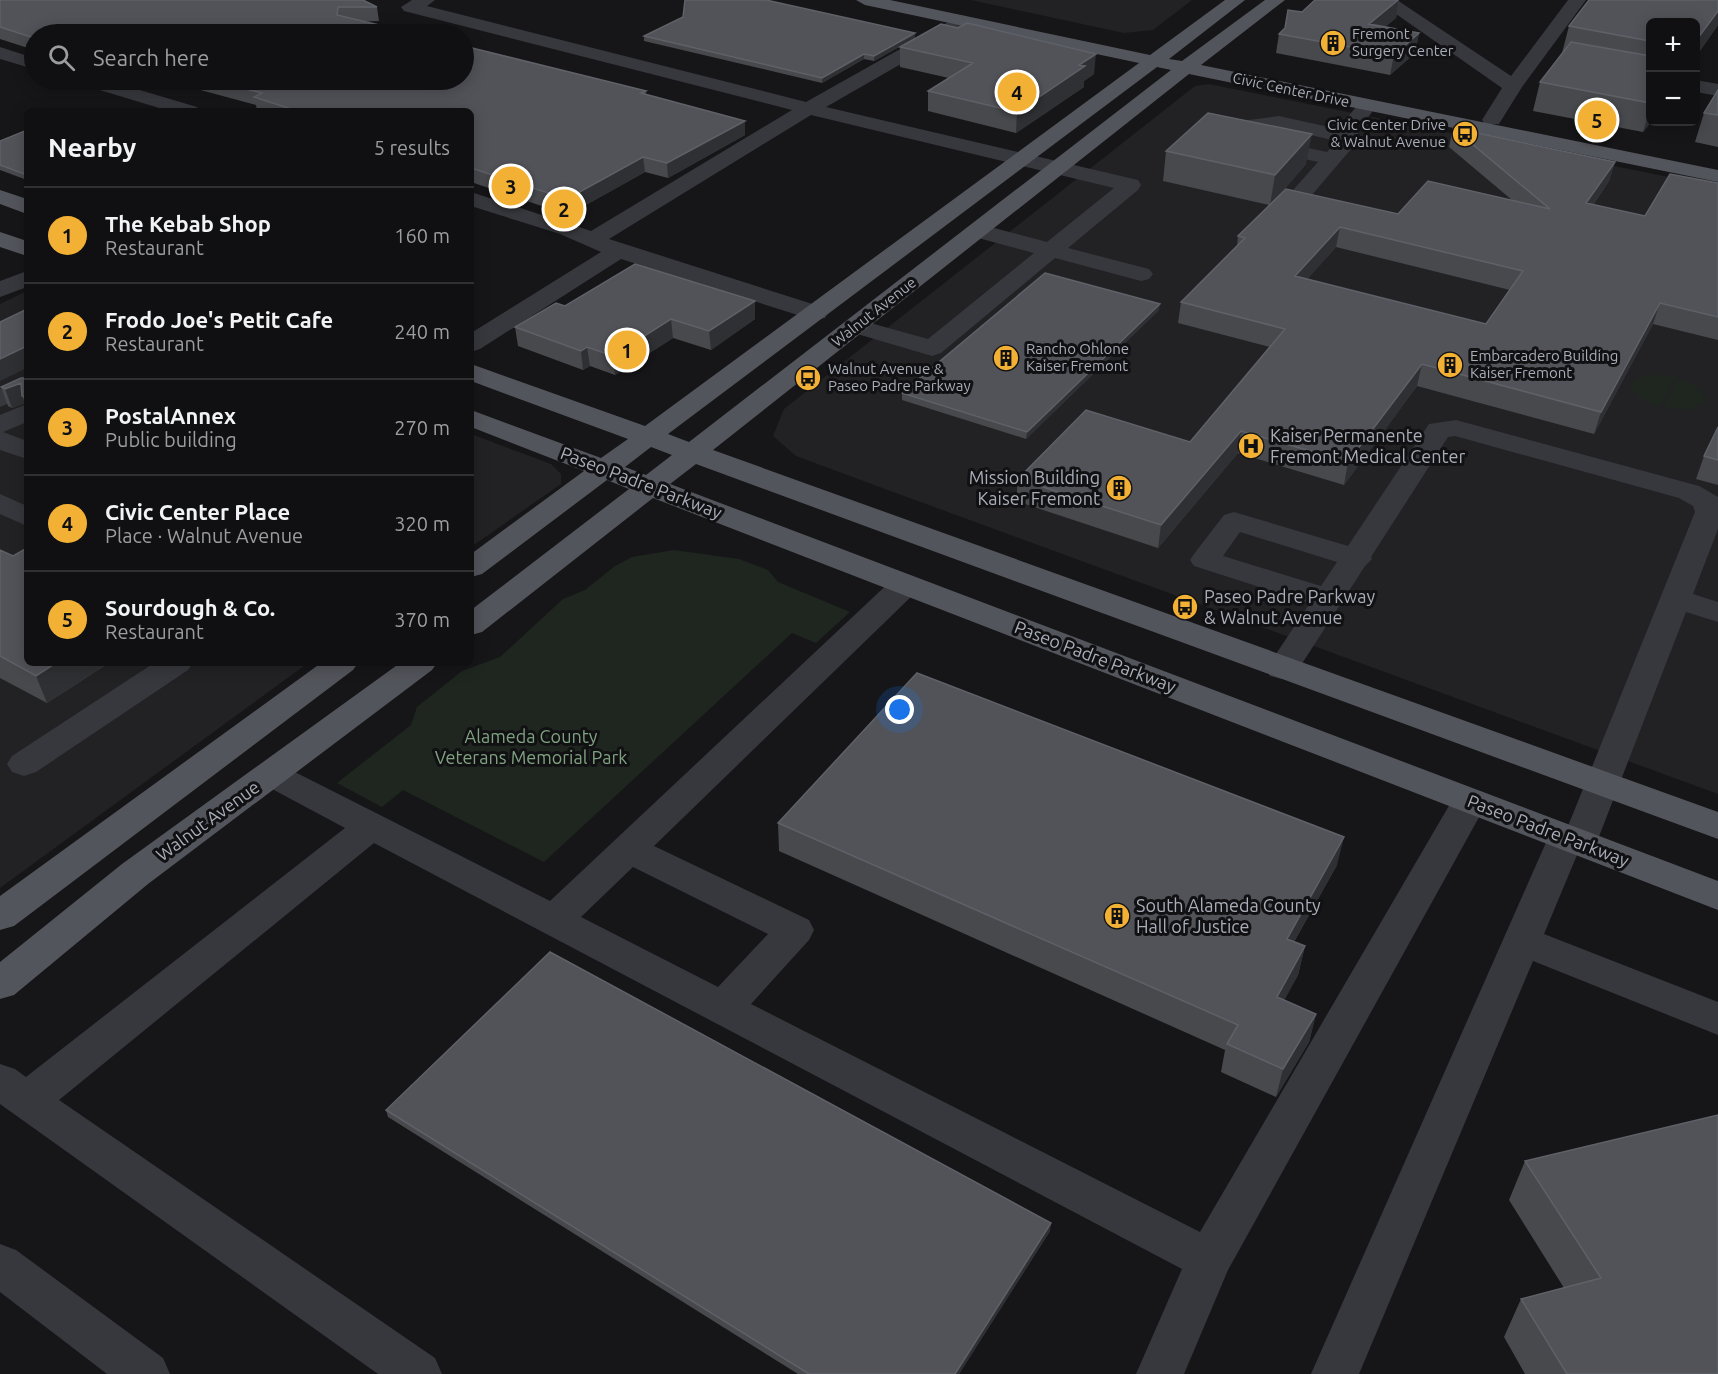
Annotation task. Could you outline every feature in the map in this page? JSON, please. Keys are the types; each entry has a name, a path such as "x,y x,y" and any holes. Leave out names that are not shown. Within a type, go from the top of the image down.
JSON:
{"main road":[{"name":"Civic Center Drive","path":"866,0 1158,58"},
{"name":"Civic Center Drive","path":"910,0 1367,106 1718,176"},
{"name":"Walnut Avenue","path":"474,566 649,439 1236,0"},
{"name":"Walnut Avenue","path":"474,623 1276,0"},
{"name":"Civic Center Drive","path":"1191,65 1718,164"},
{"path":"0,197 24,206"},
{"path":"0,239 24,248"},
{"path":"474,373 649,439 1718,826"},
{"name":"Paseo Padre Parkway","path":"474,419 1718,896"},
{"path":"0,916 338,666"},
{"name":"Walnut Avenue","path":"0,984 135,874 417,666"}],"lane":[{"path":"1385,0 1513,86"},
{"path":"1492,120 1513,86 1577,0"},
{"path":"412,4 440,15 809,109 1130,185 932,348 856,326"},
{"path":"440,15 467,4"},
{"path":"591,240 809,109 963,21"},
{"path":"0,53 24,61"},
{"path":"1535,57 1558,61"},
{"path":"1700,87 1718,90"},
{"path":"120,90 180,108"},
{"path":"1297,198 1348,141 1348,129 1367,106"},
{"path":"1332,159 1222,135 1222,132 1226,128 1279,122 1348,137"},
{"path":"474,200 568,229 618,251 816,313"},
{"path":"979,231 1141,274"},
{"path":"474,342 618,251"},
{"path":"0,290 24,279"},
{"path":"0,296 24,306"},
{"path":"0,399 24,387"},
{"path":"0,425 24,413"},
{"path":"1282,669 1357,559 1439,430 1456,428 1689,492 1707,502 1709,512 1706,523 1601,783 1522,941 1335,1374"},
{"path":"0,440 24,450"},
{"path":"0,503 24,515"},
{"path":"1330,599 1205,560 1234,521 1357,559"},
{"path":"554,920 905,585"},
{"path":"1674,598 1718,612"},
{"path":"24,765 172,666"},
{"path":"271,774 1209,1260"},
{"path":"1160,1374 1209,1260 1470,801"},
{"path":"371,826 14,1091 418,1374"},
{"path":"629,849 795,930 723,1008"},
{"path":"1522,941 1718,1019"},
{"path":"0,1265 146,1374"}],"shaded area":[{"path":"971,0 1192,0 1153,30 1124,33"},
{"name":"Kaiser Permanente Fremont Medical Center","path":"1209,84 1718,187 1718,794 796,456 773,436 784,409 1195,86"},
{"path":"24,292 24,666 304,666 0,888 0,304"},
{"path":"474,435 551,464 561,474 561,484 474,545"}],"green space":[{"path":"1642,376 1675,377 1660,407 1642,400 1631,389 1631,384"},
{"path":"1678,378 1696,386 1706,398 1704,403 1688,410 1664,408"},
{"name":"Alameda County Veterans Memorial Park","path":"674,550 739,559 768,570 778,582 850,612 816,643 792,633 544,862 403,790 382,807 337,783 411,725 417,707 462,671 500,657 563,599 585,590 615,566 632,557"}],"building":[{"path":"0,0 363,0 377,7 338,7 337,15 375,24 24,24 24,35 0,27"},
{"path":"685,0 766,0 915,33 874,56 864,54 822,78 644,36 683,17"},
{"path":"1315,0 1398,0 1369,24 1419,33 1394,55 1279,34 1285,28 1288,10 1302,12"},
{"path":"1589,0 1718,0 1718,11 1700,35 1700,18 1646,18 1646,40 1569,26"},
{"path":"967,23 1096,54 1079,65 1085,66 1017,112 928,91 973,63 900,47 941,24 958,28"},
{"path":"1571,42 1646,55 1646,102 1540,82"},
{"path":"474,48 646,91 641,93 745,121 667,163 643,157 567,199 474,169 474,108 288,108 254,97 262,93 250,90 474,90"},
{"path":"1718,90 1718,115 1704,113"},
{"path":"1208,113 1312,134 1275,175 1166,151"},
{"path":"1453,128 1615,162 1586,203 1645,216 1670,174 1718,183 1718,317 1660,303 1601,412 1422,364 1348,462 1241,431 1161,525 1018,479 1086,410 1190,442 1285,329 1181,302 1245,238 1238,236 1286,189 1398,214 1428,181 1550,209","holes":["1340,227 1523,271 1486,324 1295,276"]},
{"path":"24,131 24,174 0,165 0,141"},
{"path":"635,264 755,301 709,331 671,319 613,356 587,347 581,351 515,327 556,303 565,306"},
{"name":"Rancho Ohlone Kaiser Fremont","path":"1045,273 1160,304 1027,432 902,393"},
{"path":"24,310 24,347 0,359 0,322"},
{"path":"24,378 24,397 21,383 5,389 1,387"},
{"path":"1718,427 1718,460 1704,456"},
{"path":"0,550 13,556 24,550 24,666 51,666 36,676 0,656"},
{"name":"South Alameda County Hall of Justice","path":"917,673 1344,837 1287,939 1305,946 1277,997 1316,1014 1283,1069 1227,1044 1238,1025 778,823"},
{"path":"550,952 1051,1223 955,1374 809,1374 386,1110"},
{"path":"1718,1115 1718,1374 1567,1374 1521,1299 1601,1278 1525,1161"}],"place":[{"name":"Fremont Surgery Center","path":"1333,43"},
{"name":"Civic Center Place","path":"1017,92"},
{"name":"Sourdough & Co.","path":"1597,120"},
{"name":"Civic Center Drive & Walnut Avenue","path":"1465,134"},
{"name":"PostalAnnex","path":"511,186"},
{"name":"Frodo Joe's Petit Cafe","path":"564,209"},
{"name":"The Kebab Shop","path":"627,350"},
{"name":"Rancho Ohlone Kaiser Fremont","path":"1006,358"},
{"name":"Embarcadero Building Kaiser Fremont","path":"1450,365"},
{"name":"Walnut Avenue & Paseo Padre Parkway","path":"808,378"},
{"name":"Kaiser Permanente Fremont Medical Center","path":"1251,446"},
{"name":"Mission Building Kaiser Fremont","path":"1119,488"},
{"name":"Paseo Padre Parkway & Walnut Avenue","path":"1185,607"},
{"name":"South Alameda County Hall of Justice","path":"1117,916"}]}
